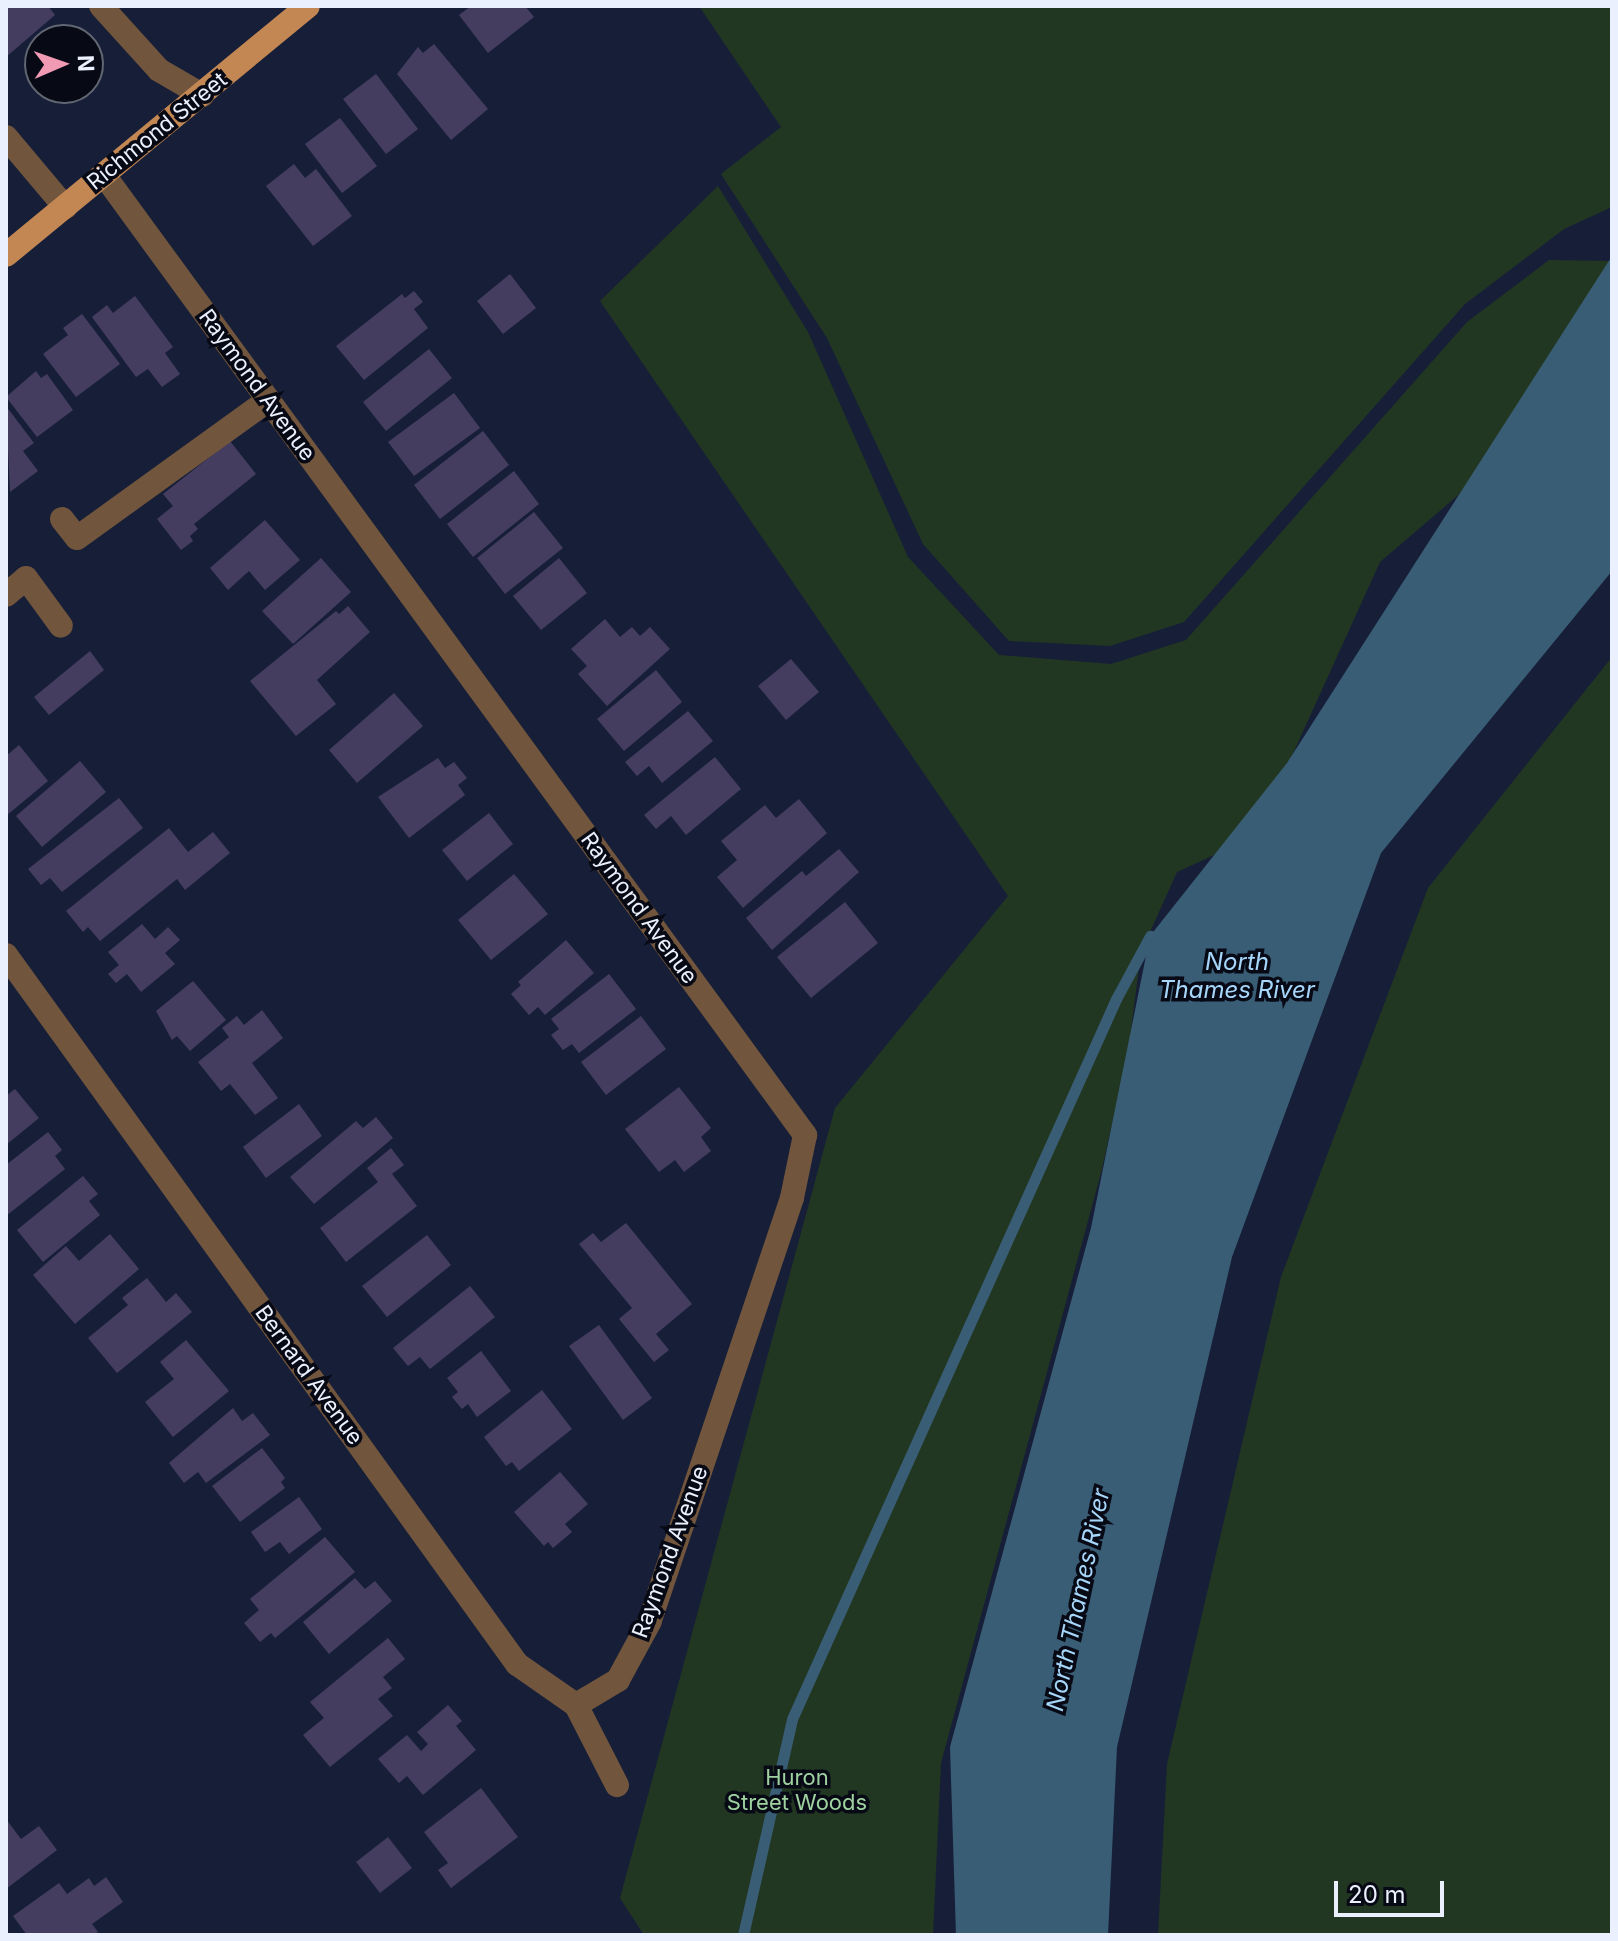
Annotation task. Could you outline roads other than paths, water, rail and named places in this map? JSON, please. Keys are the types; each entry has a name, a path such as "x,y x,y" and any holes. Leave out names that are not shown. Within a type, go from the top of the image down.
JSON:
{"main road":[{"name":"Richmond Street","path":"6,255 308,6"}],"street":[{"path":"101,6 159,70 202,95"},
{"path":"6,137 65,207"},
{"name":"Raymond Avenue","path":"104,175 805,1135 792,1198 650,1621 618,1680 576,1705"},
{"path":"62,519 77,538 268,400"},
{"path":"6,595 26,578 61,626"},
{"name":"Bernard Avenue","path":"6,955 517,1664 576,1705 617,1785"}],"water":[{"name":"North Thames River","path":"1612,256 1612,571 1381,853 1232,1257 1117,1747 1108,1935 956,1935 950,1747 1091,1228 1150,936 1287,763"}],"waterway":[{"path":"743,1935 792,1719 1116,999 1150,936"}],"park label":[{"name":"Huron Street Woods","path":"797,1790"}]}
